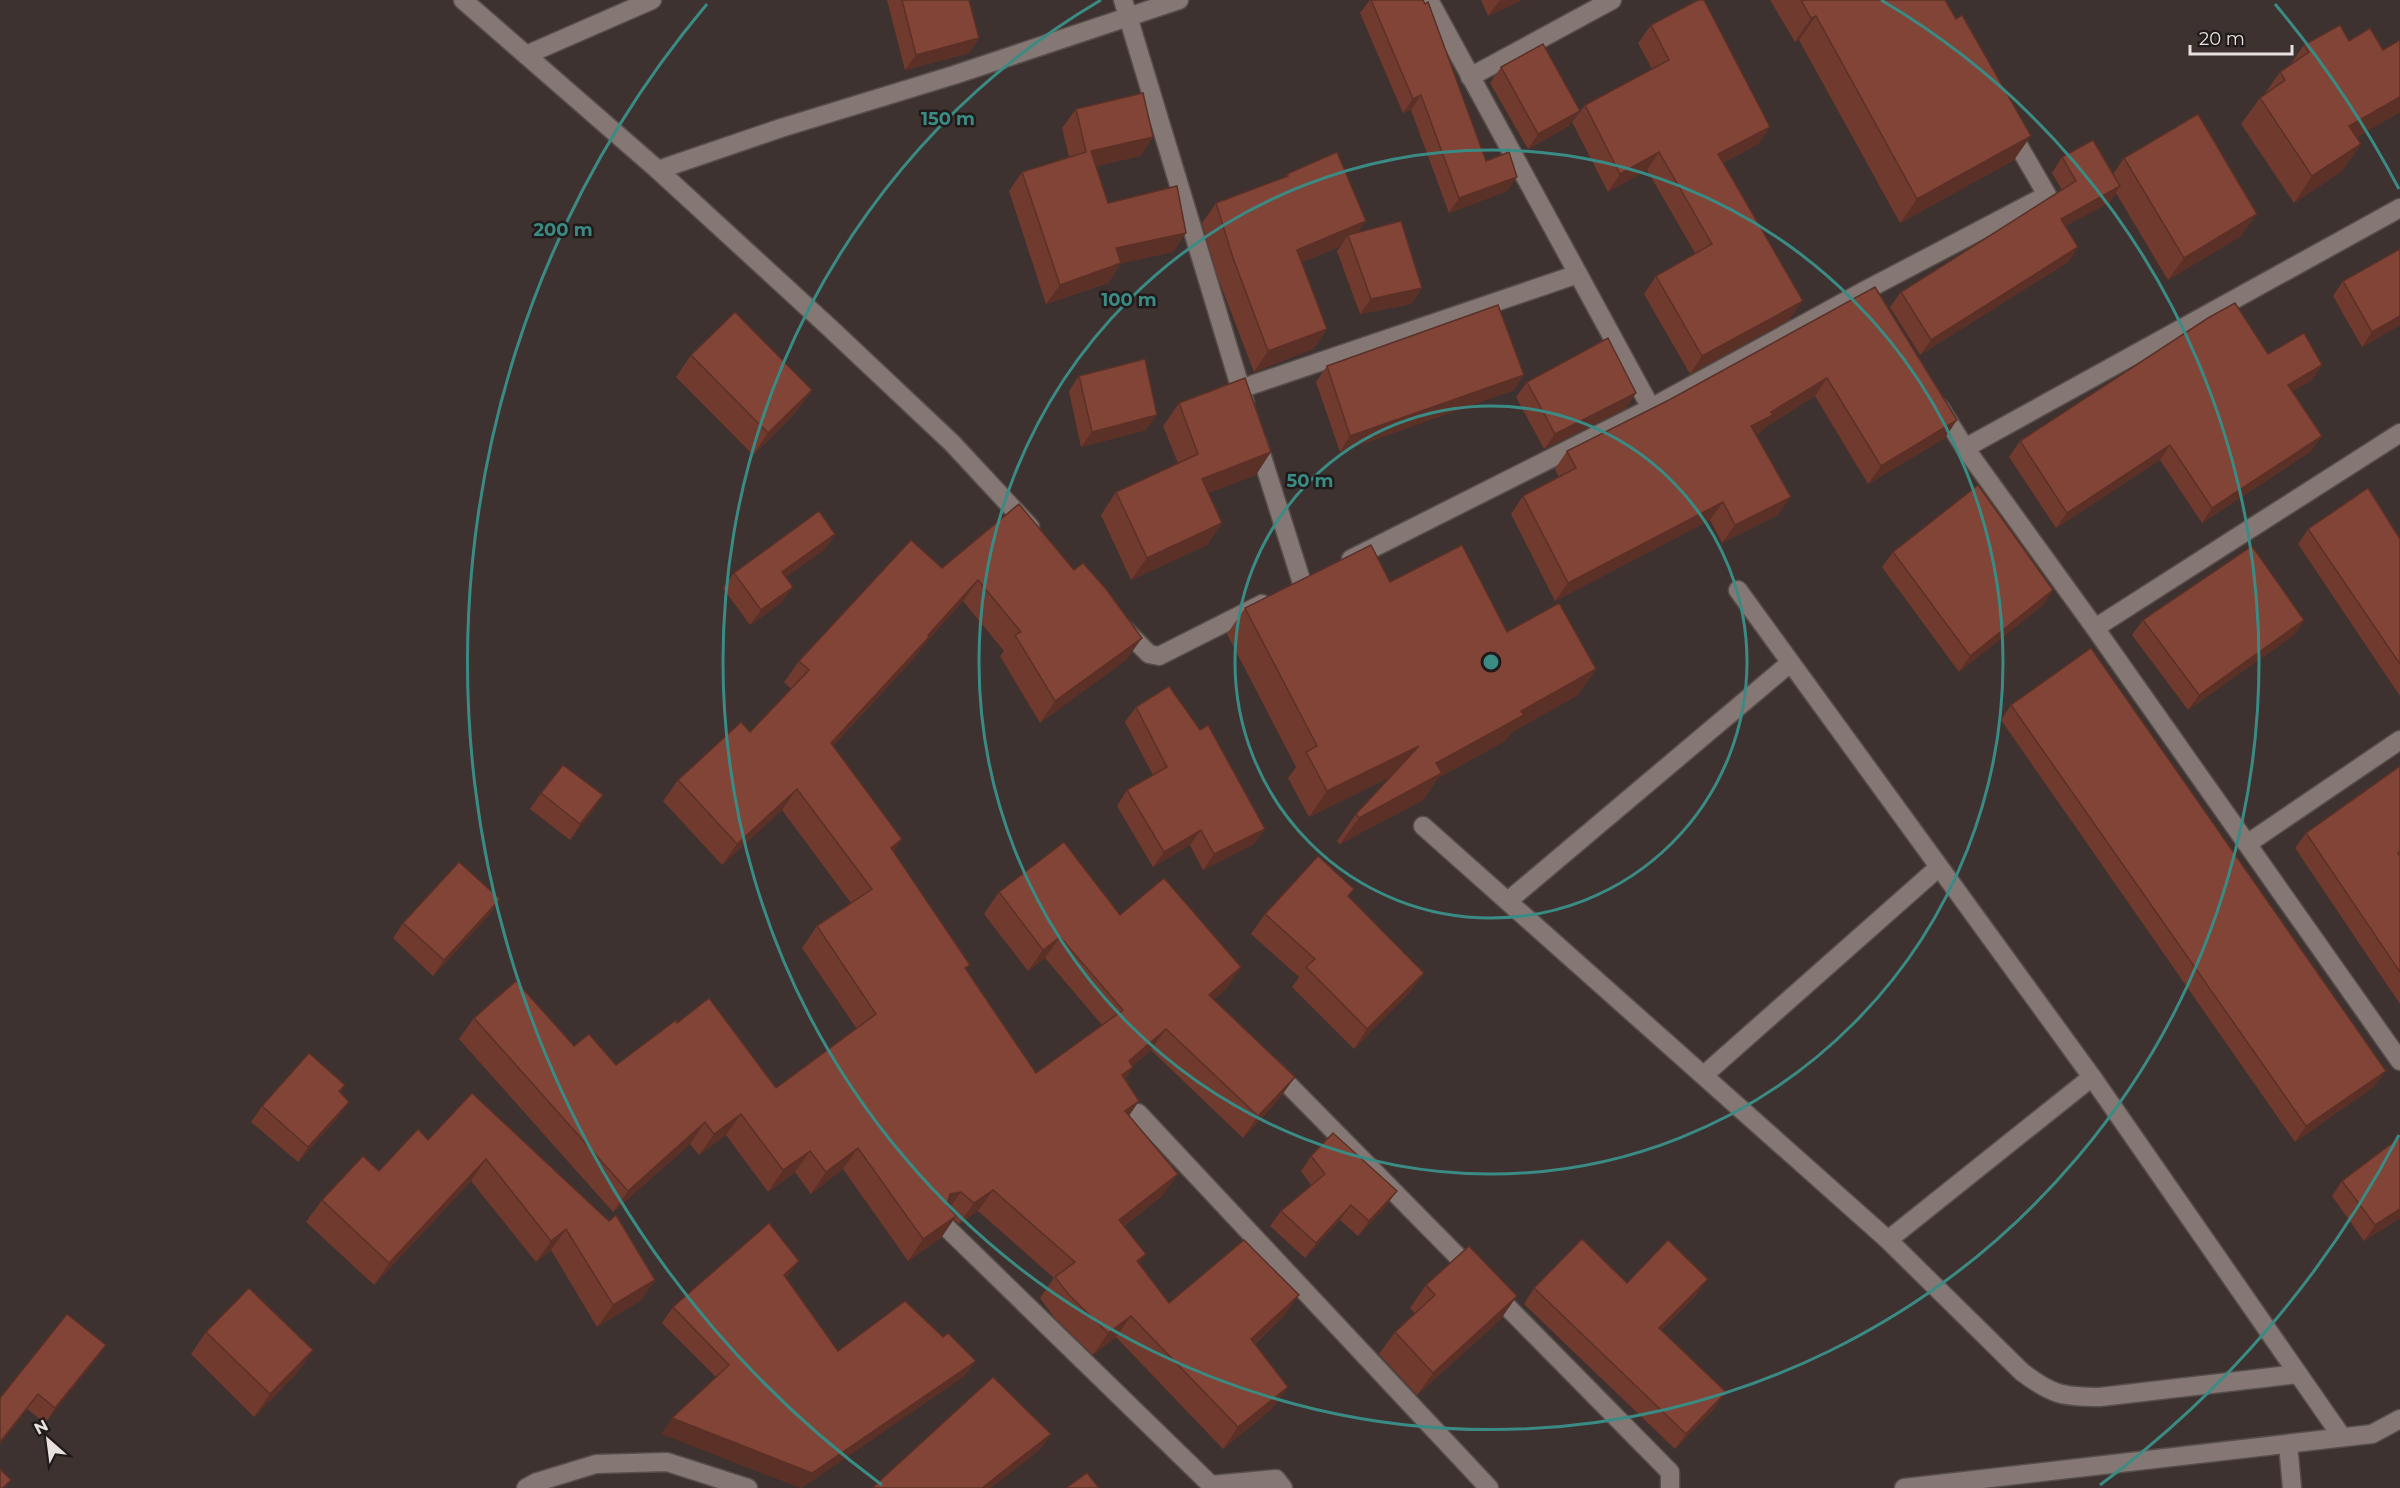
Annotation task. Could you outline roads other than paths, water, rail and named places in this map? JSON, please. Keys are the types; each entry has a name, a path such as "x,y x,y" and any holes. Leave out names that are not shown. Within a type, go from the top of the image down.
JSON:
{"street":[{"path":"463,0 658,170 830,328 952,443 1038,536"},
{"path":"526,55 652,0"},
{"path":"1123,0 1240,389 1302,583"},
{"path":"658,170 1179,0"},
{"path":"1429,0 1651,408"},
{"path":"1470,77 1612,0"},
{"path":"1108,612 1144,650 1149,654 1159,656 1651,408 1866,290 2047,195 2000,113"},
{"path":"1965,448 2400,208"},
{"path":"1240,389 1578,274"},
{"path":"1866,290 1878,310"},
{"path":"1928,389 1965,448 2095,628 2400,1061"},
{"path":"2095,628 2400,433"},
{"path":"1738,590 2092,1077 2342,1437"},
{"path":"1508,901 1790,663"},
{"path":"2247,844 2400,740"},
{"path":"1423,826 1888,1240 2022,1372 2041,1387 2070,1397 2100,1397 2298,1374"},
{"path":"1704,1075 1940,867"},
{"path":"1259,1055 1670,1472 1670,1488"},
{"path":"1888,1240 2092,1077"},
{"path":"1138,1113 1490,1488"},
{"path":"943,1224 1211,1485 1276,1479 1283,1488"},
{"path":"1904,1488 1964,1484 2372,1434 2400,1419"},
{"path":"2288,1444 2292,1488"},
{"path":"525,1488 537,1482 596,1464 667,1462 748,1488"}]}
